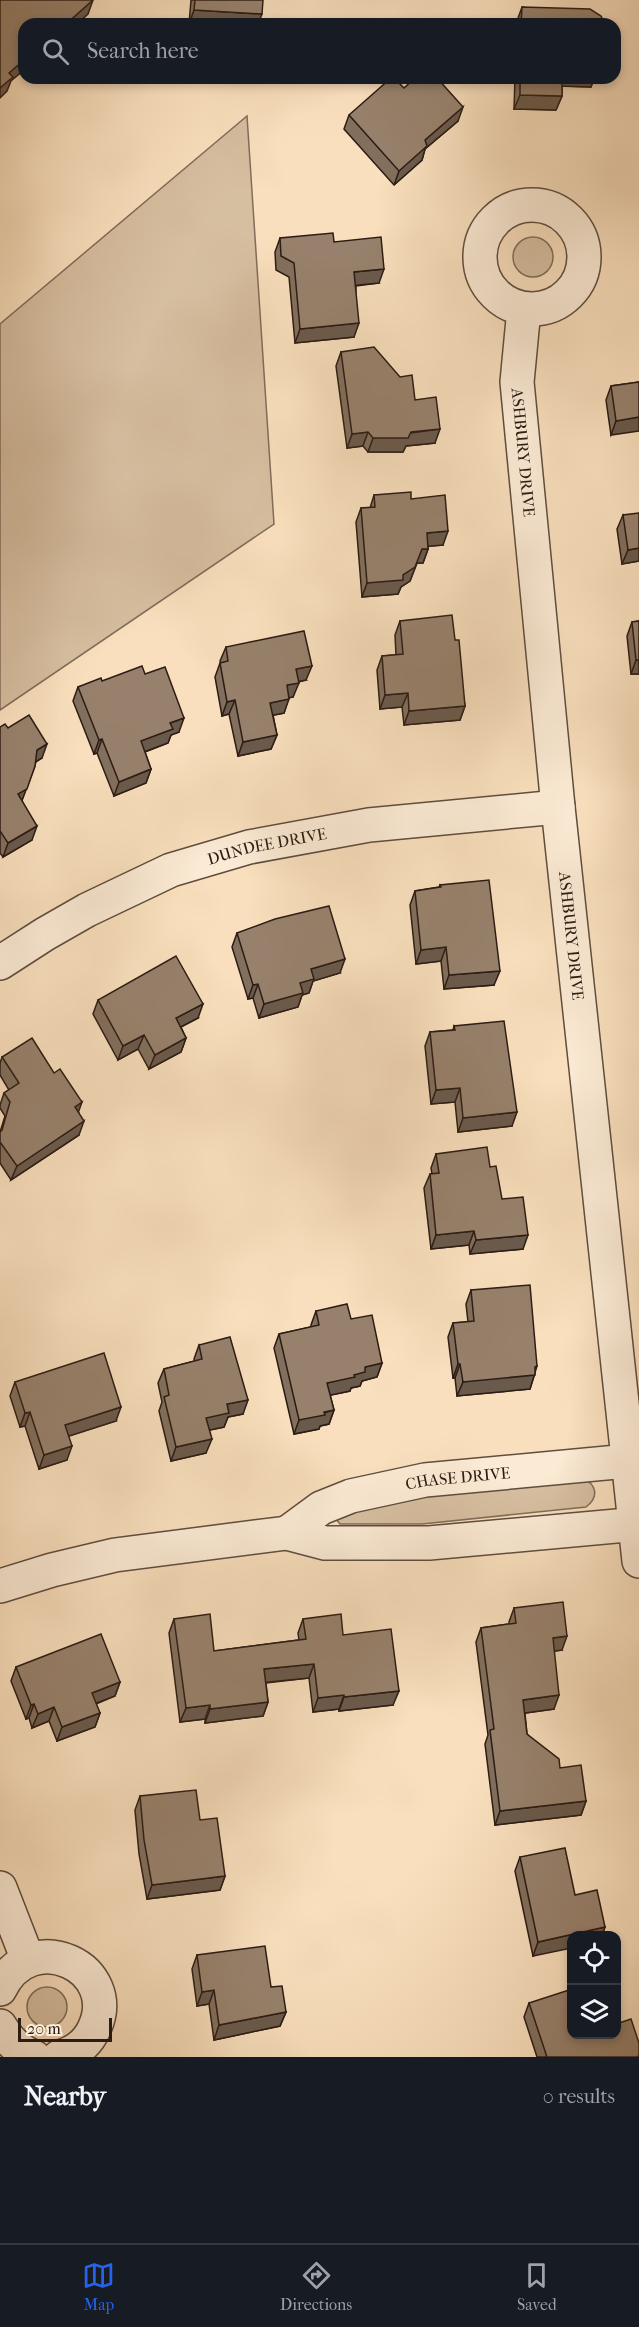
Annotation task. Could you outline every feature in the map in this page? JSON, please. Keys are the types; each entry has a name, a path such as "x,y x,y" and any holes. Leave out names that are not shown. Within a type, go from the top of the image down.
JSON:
{"street":[{"name":"ASHBURY DRIVE","path":"524,309 517,382 558,807 634,1461 639,1561"},
{"name":"DUNDEE DRIVE","path":"0,963 87,910 171,870 249,847 369,825 558,807"},
{"name":"CHASE DRIVE","path":"287,1533 321,1508 351,1496 425,1480 634,1461"},
{"name":"CHASE DRIVE","path":"0,1586 51,1570 115,1556 287,1533 325,1543 429,1543 637,1524"},
{"path":"0,1888 28,1960"},
{"path":"0,1989 11,1972 28,1960 47,1956 63,1958 78,1965 90,1977 97,1991 98,2021 92,2034 82,2046 70,2054 59,2057"},
{"path":"0,2026 8,2040 21,2051 34,2057"}],"shaded area":[{"path":"247,116 274,524 0,710 0,324"},
{"path":"533,237 541,238 547,243 552,249 552,265 547,271 541,276 533,277 525,276 519,271 514,265 513,257 514,249 519,243 525,238"},
{"path":"583,1478 591,1484 595,1491 593,1499 586,1507 422,1524 340,1524 336,1519 337,1516 419,1495"},
{"path":"47,1987 55,1988 61,1993 66,1999 66,2015 61,2021 55,2026 47,2027 39,2026 33,2021 28,2015 27,2007 28,1999 33,1993 39,1988"}],"building":[{"path":"0,0 93,0 73,18 18,18 18,65 9,73 13,77 0,88"},
{"path":"195,0 263,0 262,14 194,10"},
{"path":"522,7 590,9 602,18 521,18"},
{"path":"384,84 400,84 404,88 408,84 442,84 463,107 425,140 427,146 399,171 349,115"},
{"path":"520,84 562,84 562,96 520,95"},
{"path":"333,233 334,242 381,237 384,269 354,272 359,323 300,329 294,263 281,256 280,238"},
{"path":"374,347 400,377 412,375 415,400 436,397 440,429 411,432 408,438 373,438 368,432 352,434 341,352"},
{"path":"639,382 639,417 616,421 611,386"},
{"path":"411,492 411,499 445,495 448,531 427,533 428,549 422,549 415,567 403,575 403,580 367,583 361,508 375,507 374,495"},
{"path":"639,513 639,548 628,550 623,515"},
{"path":"452,615 455,640 459,640 465,706 409,711 408,693 385,695 382,656 403,654 400,621"},
{"path":"639,621 639,660 636,660 632,622"},
{"path":"304,631 312,666 296,669 299,683 287,685 289,699 270,703 277,735 243,742 235,700 227,702 220,663 228,661 226,647"},
{"path":"142,666 145,674 165,667 184,718 170,723 173,729 141,741 151,769 119,782 78,687"},
{"path":"29,715 47,744 37,750 35,766 27,789 18,794 37,826 8,843 0,831 0,727 5,724 8,728"},
{"path":"489,880 500,971 449,975 446,947 421,950 415,891 441,887 440,885"},
{"path":"329,906 345,959 311,969 314,979 300,983 303,993 264,1004 258,984 253,985 237,933 275,919"},
{"path":"176,956 203,1004 176,1018 186,1038 155,1055 144,1035 123,1046 98,1000"},
{"path":"504,1021 517,1112 463,1118 460,1088 436,1090 430,1032 455,1030 454,1026"},
{"path":"32,1038 54,1073 60,1069 82,1102 75,1107 84,1121 17,1166 0,1142 0,1132 10,1102 4,1093 19,1083 2,1057"},
{"path":"487,1147 490,1167 496,1166 502,1199 523,1197 528,1235 476,1240 474,1231 436,1235 430,1174 439,1173 436,1154"},
{"path":"530,1285 537,1366 535,1375 463,1382 460,1364 458,1364 453,1323 474,1321 471,1290"},
{"path":"347,1304 351,1319 372,1315 382,1363 365,1367 365,1372 354,1375 355,1377 327,1383 334,1410 324,1412 325,1415 299,1420 279,1334 319,1325 316,1311"},
{"path":"230,1337 248,1400 227,1404 229,1413 206,1418 212,1439 176,1447 164,1397 169,1395 164,1369 202,1359 199,1345"},
{"path":"104,1353 121,1407 65,1425 72,1446 44,1455 30,1412 25,1413 15,1382"},
{"path":"563,1602 567,1636 553,1638 559,1695 523,1700 527,1734 559,1759 560,1768 581,1765 586,1801 500,1811 490,1730 494,1729 481,1628 516,1623 514,1608"},
{"path":"210,1614 214,1651 306,1639 303,1619 341,1614 343,1635 391,1629 399,1691 318,1698 314,1664 264,1669 268,1702 210,1709 210,1705 186,1708 174,1619"},
{"path":"101,1634 120,1682 92,1693 100,1713 62,1727 54,1707 38,1714 34,1704 31,1705 16,1667"},
{"path":"196,1790 200,1820 217,1818 225,1876 152,1885 144,1840 140,1796"},
{"path":"565,1848 575,1895 597,1890 605,1927 587,1931 567,1931 567,1936 538,1942 520,1857"},
{"path":"265,1946 271,1987 282,1986 286,2012 219,2025 214,1990 202,1992 197,1955"},
{"path":"567,1991 567,2039 621,2039 621,2022 631,2019 639,2043 639,2056 547,2057 529,2003"}]}
